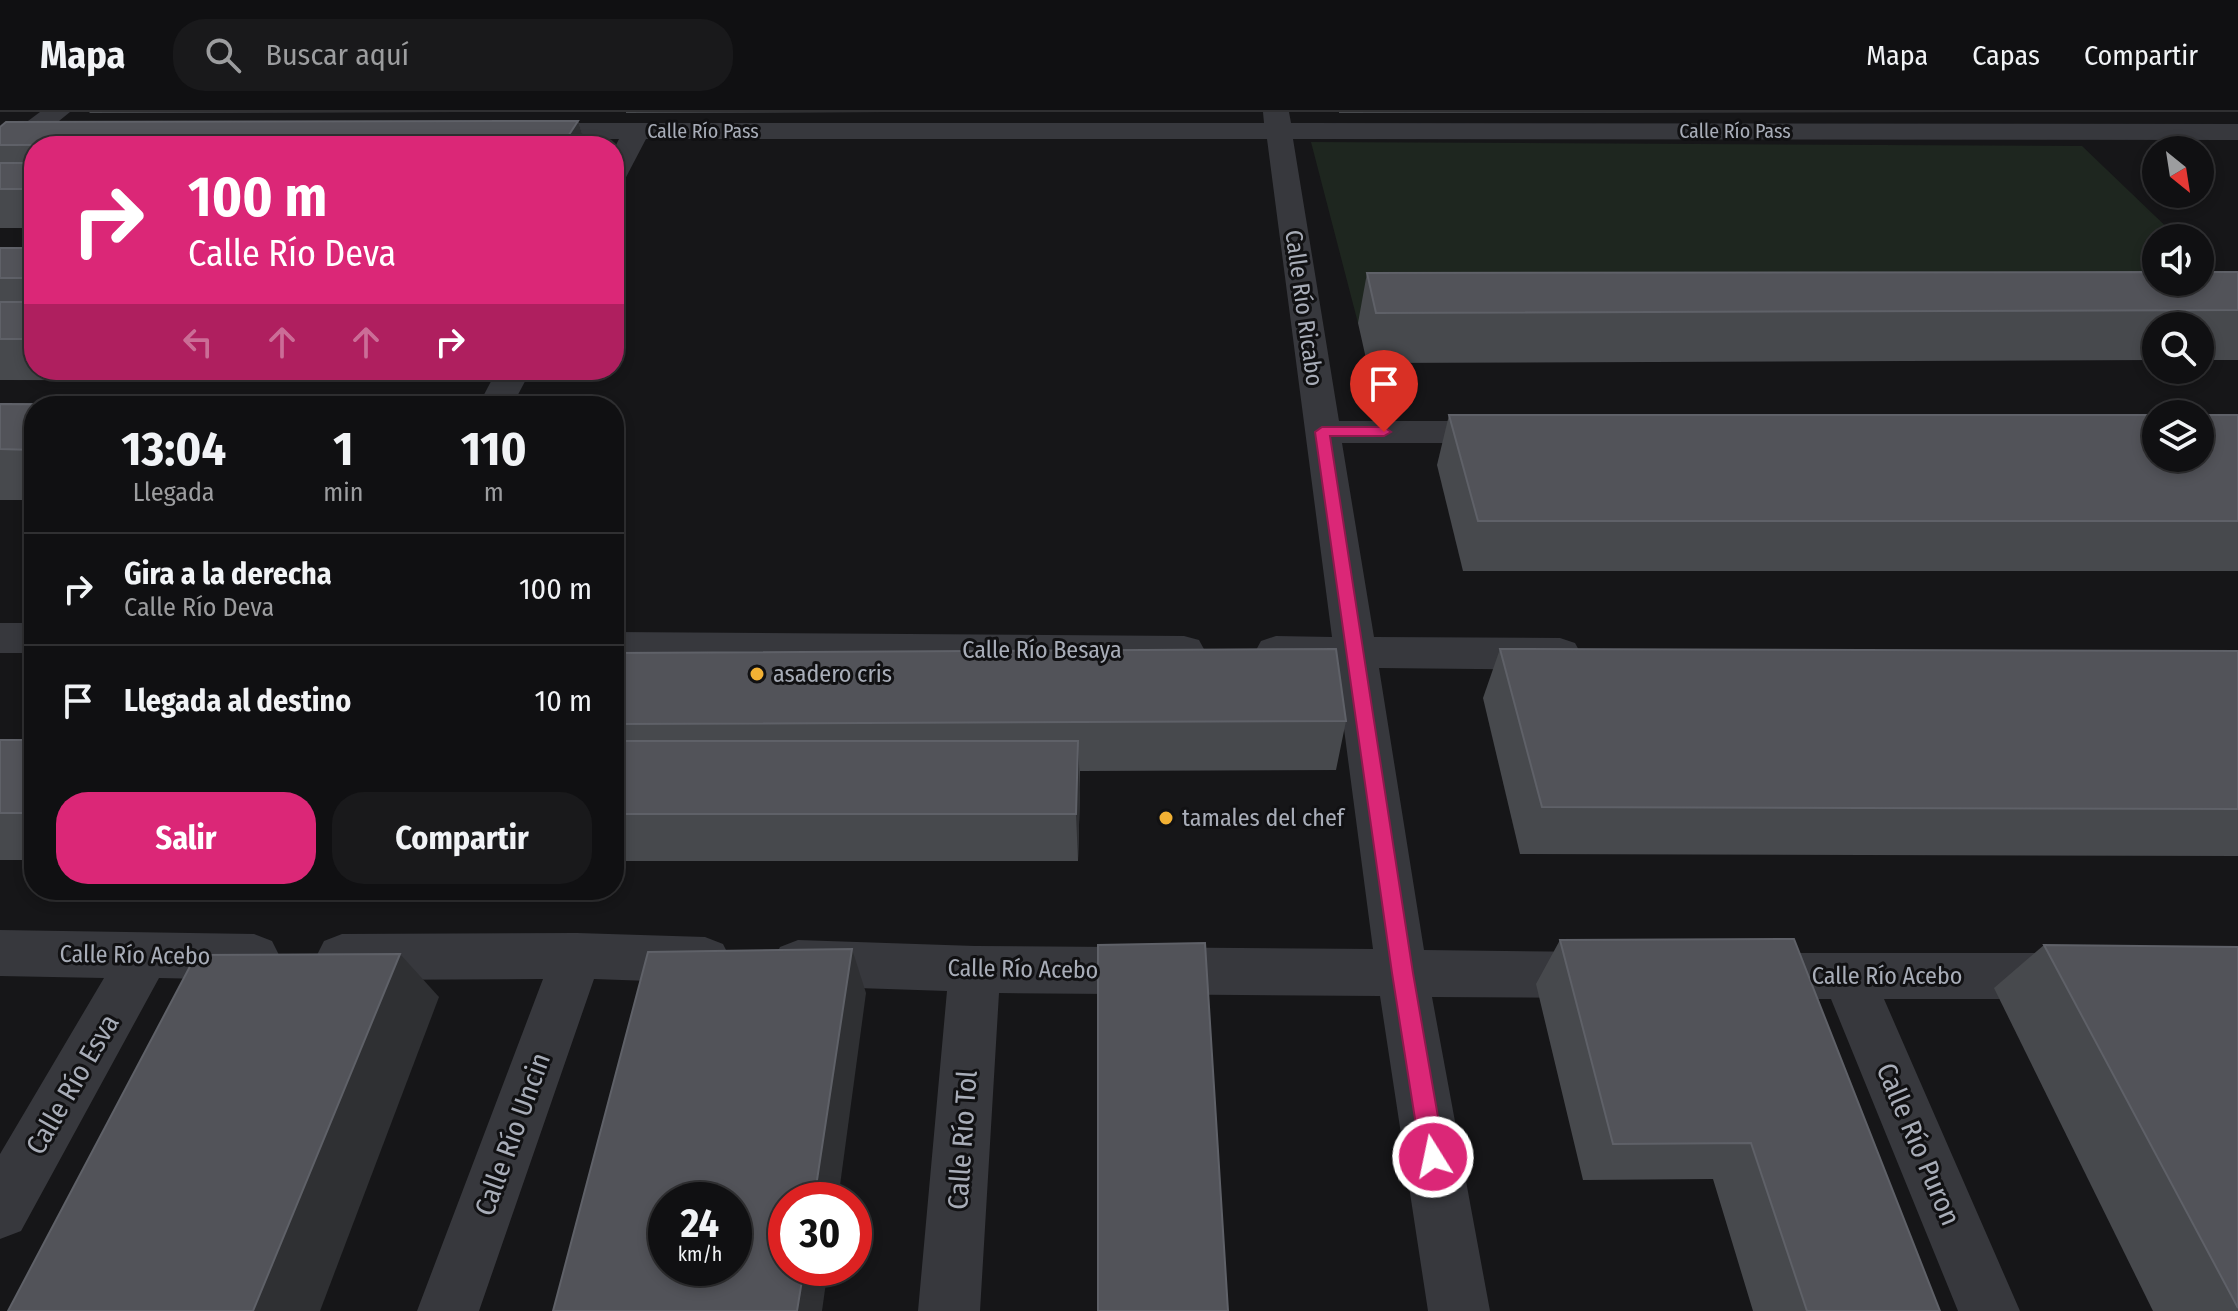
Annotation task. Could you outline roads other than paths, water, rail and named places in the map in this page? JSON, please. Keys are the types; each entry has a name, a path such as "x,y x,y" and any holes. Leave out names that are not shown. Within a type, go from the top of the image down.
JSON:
{"street":[{"path":"26,136 57,112"},
{"name":"Calle Río Pass","path":"494,131 1277,121 2238,132"},
{"name":"Calle Río Ricabo","path":"1277,121 1402,973 1459,1311"},
{"path":"624,156 637,131"},
{"path":"31,132 79,132"},
{"path":"0,155 24,137"},
{"path":"1322,432 1542,432"},
{"path":"0,638 24,638"},
{"name":"Calle Río Besaya","path":"624,647 1592,654"},
{"name":"Calle Río Acebo","path":"0,953 144,957 577,956 975,969 1641,975"},
{"name":"Calle Río Uncin","path":"448,1311 577,956"},
{"name":"Calle Río Esva","path":"0,1210 144,957"},
{"name":"Calle Río Tol","path":"949,1311 975,969"},
{"name":"Calle Río Acebo","path":"1705,976 2113,976"},
{"name":"Calle Río Puron","path":"1848,977 1989,1311"}],"place":[{"name":"asadero cris","path":"757,674"},
{"name":"tamales del chef","path":"1166,818"}]}
